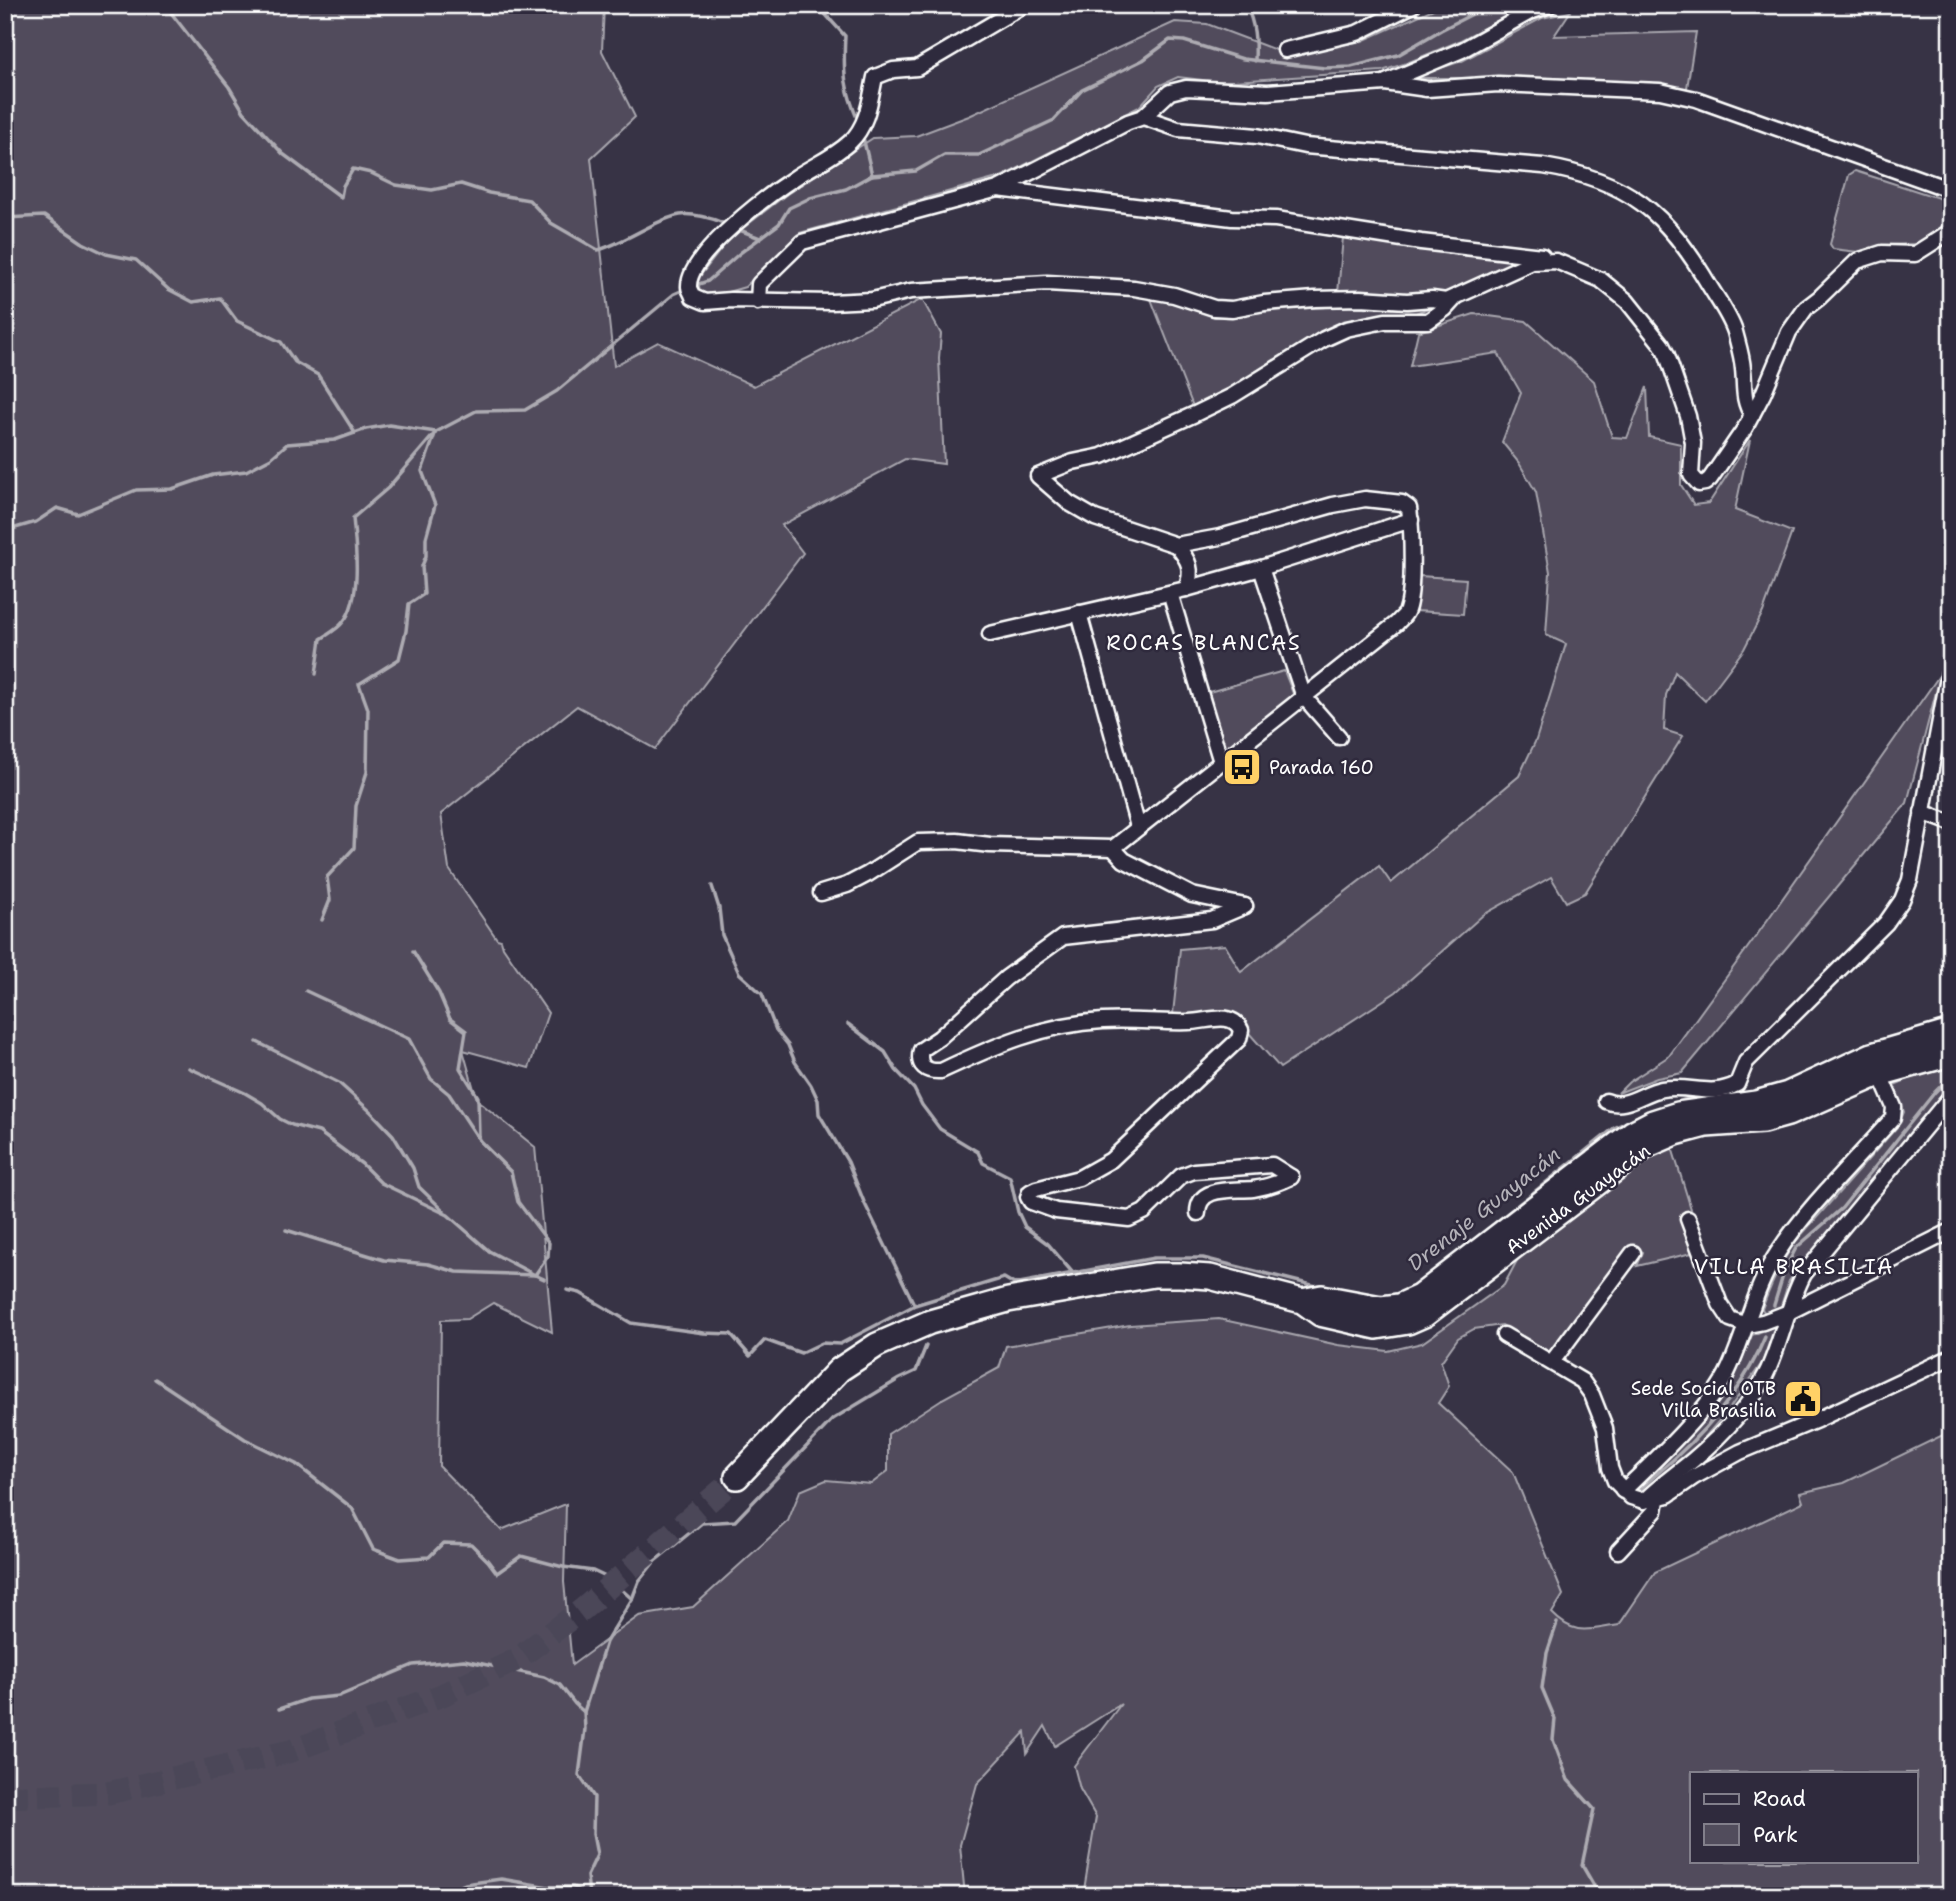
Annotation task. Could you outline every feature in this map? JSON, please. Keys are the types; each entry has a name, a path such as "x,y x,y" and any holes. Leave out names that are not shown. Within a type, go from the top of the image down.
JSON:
{"main road":[{"name":"Avenida Guayacán","path":"737,1477 839,1370 877,1345 930,1322 1008,1300 1154,1275 1210,1277 1302,1301 1320,1314 1377,1327 1408,1322 1424,1314 1646,1146 1676,1133 1759,1112 1788,1114 1875,1065 1951,1032"},
{"name":"Avenida Guayacán","path":"1875,1065 1951,1054"}],"street":[{"path":"1024,5 917,68 893,70 874,77 868,111 861,128 850,141 827,159 795,177 729,227 694,271 689,286 693,297 705,302 872,300 911,291 1047,283 1134,288 1174,295 1214,308 1232,309 1264,303 1315,299 1446,301 1532,261 1556,261"},
{"path":"1285,50 1357,33 1413,5"},
{"path":"1385,83 1462,50 1530,12 1550,5"},
{"path":"758,302 759,284 802,242 998,189 1128,122 1143,117 1170,92 1186,88 1268,92 1385,83 1427,89 1498,84 1660,91 1679,95 1951,190"},
{"path":"1143,117 1178,129 1257,136 1305,146 1569,170 1628,193 1653,211 1680,239 1718,300 1734,329 1743,369 1746,406 1752,415"},
{"path":"998,189 1232,218 1276,219 1421,242 1538,255 1601,279 1627,301 1662,345 1673,368 1688,416 1693,443 1690,466 1694,480 1699,484 1710,479 1752,415 1789,332 1806,308 1857,261 1882,253 1915,254 1951,232"},
{"path":"821,893 847,885 868,874 918,842 957,841 990,845 1113,848 1397,623 1407,611 1410,586 1411,520 1409,508 1402,503 1365,499 1333,505 1220,537 1176,545 1095,518 1069,503 1038,476 1073,462 1102,456 1195,414 1232,396 1324,339 1346,329 1385,321 1429,321 1455,298"},
{"path":"990,634 1186,589 1411,520"},
{"path":"1176,545 1191,568 1191,578 1186,589"},
{"path":"1261,568 1304,697 1339,737"},
{"path":"1170,593 1221,762"},
{"path":"1079,613 1138,827"},
{"path":"1606,1101 1624,1104 1654,1090 1672,1087 1715,1092 1737,1084 1746,1062 1886,923 1902,900 1910,880 1950,665"},
{"path":"1937,737 1951,718"},
{"path":"1922,812 1951,823"},
{"path":"1113,848 1124,860 1192,895 1245,906 1212,920 1063,937 978,1000 939,1038 921,1050 919,1058 922,1066 931,1072 941,1071 1031,1032 1069,1024 1113,1021 1196,1022 1229,1018 1238,1023 1241,1030 1239,1039 1111,1160 1080,1178 1036,1189 1030,1192 1028,1197 1031,1202 1056,1211 1129,1219 1144,1212 1181,1176 1194,1171 1272,1165 1291,1177 1278,1184 1255,1189 1213,1192 1203,1197 1198,1204 1198,1213"},
{"path":"1623,1491 1717,1391 1747,1325 1766,1272 1777,1253 1894,1118 1894,1107 1875,1065"},
{"path":"1737,1084 1745,1089 1759,1112"},
{"path":"1651,1501 1664,1480 1693,1460 1748,1401 1765,1376 1794,1292 1804,1274 1951,1096"},
{"path":"1688,1219 1720,1304 1730,1319 1747,1325 1788,1312 1951,1231"},
{"path":"1552,1362 1633,1253"},
{"path":"1504,1335 1582,1381 1592,1395 1605,1428 1610,1468 1615,1481 1631,1497 1651,1501 1740,1452 1817,1420 1951,1357"},
{"path":"1618,1551 1655,1511 1651,1501"}],"green space":[{"path":"5,5 604,5 602,51 635,117 591,158 614,366 658,342 754,386 922,299 941,334 939,358 944,464 905,459 782,525 803,553 655,749 577,706 441,814 449,869 497,939 501,940 503,947 548,1013 529,1068 463,1050 477,1100 535,1147 552,1332 493,1303 467,1319 441,1320 439,1466 501,1530 566,1504 564,1582 572,1665 639,1616 693,1607 788,1521 800,1491 826,1480 871,1484 888,1471 888,1434 942,1399 999,1368 1006,1346 1130,1325 1219,1319 1338,1345 1388,1351 1422,1343 1504,1285 1520,1255 1634,1167 1671,1144 1691,1209 1681,1215 1696,1252 1637,1266 1643,1252 1633,1245 1549,1354 1502,1325 1474,1329 1458,1338 1441,1362 1449,1386 1438,1403 1513,1472 1563,1595 1552,1613 1568,1626 1583,1630 1619,1625 1655,1572 1803,1502 1800,1493 1844,1483 1951,1431 1951,1896 1083,1896 1096,1817 1080,1789 1074,1766 1121,1704 1055,1746 1045,1726 1027,1753 1025,1732 977,1784 960,1845 965,1896 5,1896"},
{"path":"1442,5 1528,5 1457,42 1382,71 1219,82 1178,77 1158,86 1139,107 1001,177 800,233 745,287 714,296 701,293 697,280 729,239 787,194 873,138 916,136 969,116 1175,22 1207,24 1289,55 1362,41"},
{"path":"1570,12 1554,36 1696,32 1687,88 1502,78 1409,78 1462,61 1542,18"},
{"path":"1855,171 1951,202 1951,221 1917,244 1883,245 1858,252 1833,249 1830,244 1849,175"},
{"path":"1343,237 1525,259 1449,294 1410,296 1338,293"},
{"path":"1151,299 1182,304 1215,317 1345,306 1398,309 1434,306 1405,317 1333,327 1194,409"},
{"path":"1474,314 1526,321 1594,381 1612,437 1627,438 1647,387 1649,437 1681,444 1681,485 1694,505 1709,503 1750,440 1735,510 1792,532 1763,612 1744,649 1705,701 1675,672 1666,695 1664,730 1683,736 1585,893 1566,902 1551,877 1483,915 1396,992 1280,1068 1241,1024 1172,1023 1180,949 1225,945 1241,972 1379,866 1391,883 1519,776 1536,740 1566,644 1546,635 1550,572 1536,492 1519,463 1502,442 1521,393 1498,353 1410,366 1418,332"},
{"path":"1419,576 1466,579 1463,614 1416,611"},
{"path":"1284,671 1294,696 1224,753 1209,692"},
{"path":"1941,673 1907,803 1682,1073 1657,1078 1618,1093 1629,1082 1669,1056"},
{"path":"1951,1062 1951,1083 1789,1281 1780,1309 1765,1313 1762,1309 1773,1282 1796,1241 1898,1126 1904,1112 1894,1085"},
{"path":"1775,1326 1762,1363 1729,1409 1700,1443 1659,1476 1643,1494 1636,1488 1663,1462 1733,1381 1752,1335"}],"waterway":[{"path":"165,5 229,87 244,112 283,154 341,197 343,186 353,169 371,173 396,185 432,190 461,184 489,193 529,200 551,223 598,250 660,221 680,215 702,216 723,223"},
{"path":"817,5 845,36 846,80 859,123"},
{"path":"1246,5 1254,32 1255,61"},
{"path":"696,285 708,281 779,224 789,208 810,198 846,189 872,175 916,171 944,155 979,155 1054,120 1082,90 1143,60 1170,40 1184,41 1243,59 1325,68 1351,67 1398,55 1490,5"},
{"path":"862,133 872,175"},
{"path":"5,218 44,216 83,243 106,254 136,260 168,289 193,302 220,298 237,321 281,342 295,362 318,375 355,433"},
{"path":"737,229 760,238"},
{"path":"316,674 321,639 343,622 353,600 356,572 353,518 388,488 436,432 476,411 525,410 557,391 674,294 683,290"},
{"path":"5,531 36,522 57,508 78,514 136,490 172,489 213,475 246,471 271,458 287,444 335,440 366,429 389,425 436,432"},
{"path":"322,920 330,900 327,877 354,848 356,806 367,772 368,709 359,684 399,659 409,604 424,594 422,566 435,505 422,471 435,434"},
{"path":"712,886 719,908 722,935 739,973 762,994 776,1030 811,1085 818,1100 819,1114 848,1162 864,1202 914,1304"},
{"path":"413,951 439,993 450,1019 466,1031 460,1068 478,1097 479,1136"},
{"path":"189,1068 245,1093 292,1125 319,1132 362,1164 381,1183 448,1215 489,1251 535,1275 548,1256 549,1243 518,1202 511,1172 480,1141 449,1094 431,1079 409,1039 306,991"},
{"name":"Drenaje Guayacán","path":"1929,1027 1951,1020"},
{"path":"848,1024 885,1052 940,1129 978,1152 983,1163 1010,1177 1018,1212 1025,1227 1048,1244 1072,1272"},
{"path":"257,1042 339,1083 393,1135 413,1168 419,1187 444,1211"},
{"path":"1774,1305 1785,1269 1796,1248 1842,1208 1935,1092 1951,1076"},
{"name":"Drenaje Guayacán","path":"1725,1095 1752,1092"},
{"name":"Drenaje Guayacán","path":"1459,1252 1614,1128 1645,1113 1684,1100 1710,1097"},
{"path":"286,1230 384,1260 428,1264 457,1272 535,1275 544,1279"},
{"name":"Drenaje Guayacán","path":"567,1290 580,1293 631,1323 731,1334 750,1356 765,1340 801,1353 822,1343 840,1344 915,1305 1004,1278 1014,1284 1154,1258 1203,1258 1320,1287"},
{"name":"Drenaje Guayacán","path":"1389,1296 1406,1291 1423,1280"},
{"path":"1639,1491 1715,1417 1738,1387 1765,1337"},
{"name":"Drenaje Guayacán","path":"589,1896 587,1876 597,1855 593,1834 594,1797 579,1775 585,1729 584,1712 606,1642 632,1599 639,1581 655,1561 702,1523 735,1521 833,1419 916,1371 926,1346"},
{"path":"155,1379 245,1439 296,1464 352,1508 373,1549 400,1559 429,1557 443,1543 471,1544 497,1573 521,1556 563,1567 593,1571 610,1579 632,1599"},
{"path":"1557,1623 1547,1653 1542,1688 1555,1719 1553,1740 1568,1780 1594,1809 1582,1865 1600,1896"},
{"path":"279,1709 308,1699 339,1696 413,1665 464,1660 544,1677 560,1685 584,1712"},
{"path":"397,1896 423,1890 449,1891 465,1884 501,1879 549,1887 573,1887 587,1896"}],"tunnel":[{"path":"5,1797 108,1793 291,1751 442,1695 516,1660 583,1609 737,1477"}],"place":[{"name":"Parada 160","path":"1242,767"},
{"name":"Sede Social OTB Villa Brasilia","path":"1803,1399"}],"district":[{"name":"ROCAS BLANCAS","path":"1204,643"},
{"name":"VILLA BRASILIA","path":"1794,1267"}]}
